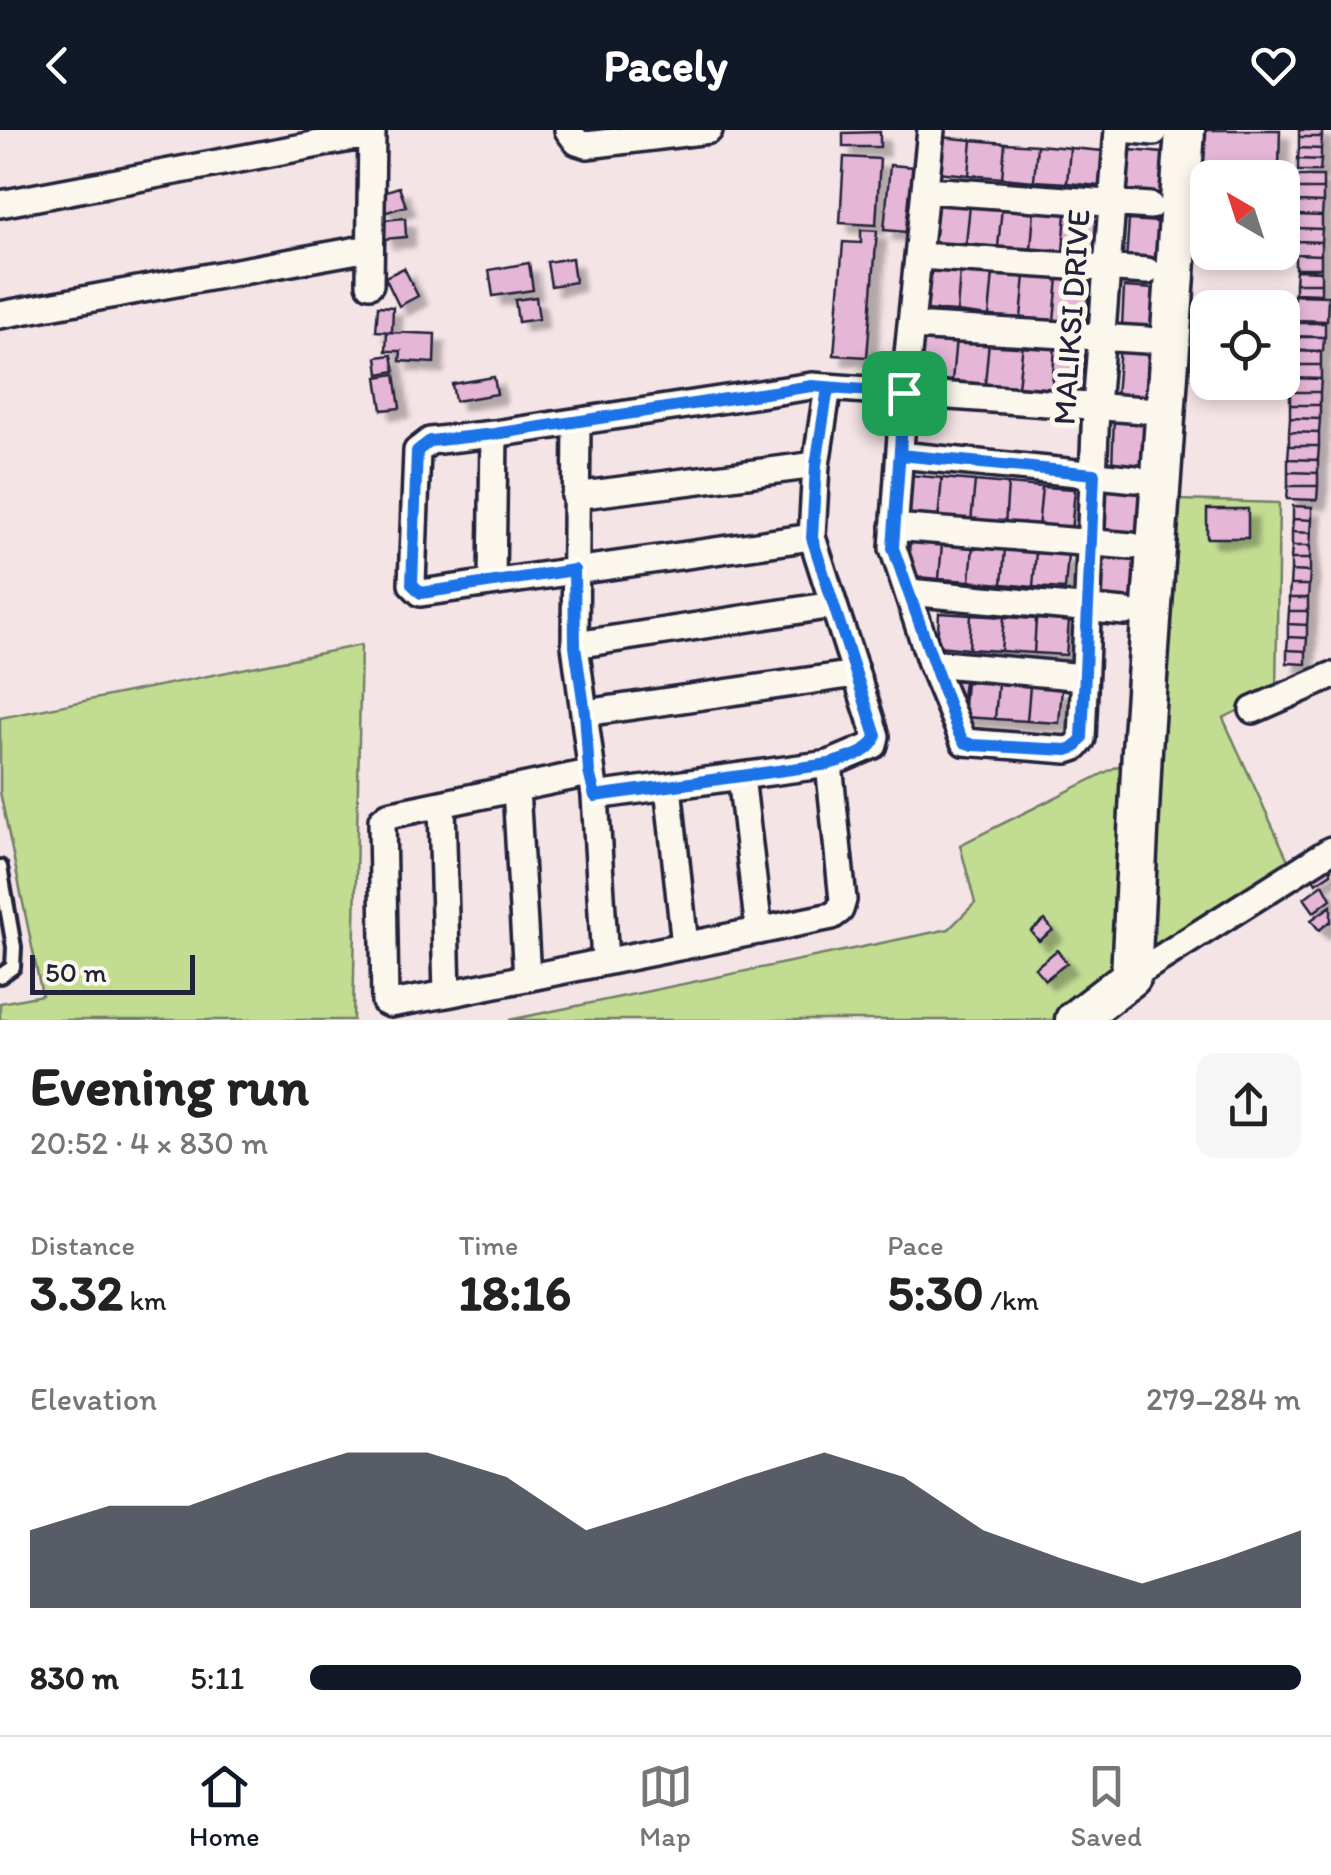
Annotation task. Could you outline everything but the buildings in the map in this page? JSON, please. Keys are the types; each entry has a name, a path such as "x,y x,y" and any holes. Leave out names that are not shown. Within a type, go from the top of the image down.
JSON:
{"street":[{"path":"568,130 577,142 587,144 709,130"},
{"path":"931,130 904,393 893,548 931,662 1084,676"},
{"name":"MALIKSI DRIVE","path":"931,662 964,742 1067,750 1076,747 1082,738 1096,407 1118,130"},
{"path":"1131,977 1142,750 1157,130"},
{"path":"0,204 372,132 370,284"},
{"path":"927,190 1150,206"},
{"path":"0,314 370,248"},
{"path":"919,256 1147,271"},
{"path":"911,326 1146,340"},
{"path":"812,538 421,593 412,584 417,451 430,441 812,386 1145,410"},
{"path":"828,388 816,465 812,538 876,736 874,745 829,764 668,786 516,788 388,815 382,820 383,996 390,1004 447,994 832,916 840,910 842,900 829,764"},
{"path":"577,422 575,646 592,784 605,962"},
{"path":"492,582 494,434"},
{"path":"900,455 1136,478"},
{"path":"575,496 816,465"},
{"path":"894,527 1132,546"},
{"path":"908,592 1125,612"},
{"path":"575,646 833,605"},
{"path":"585,713 856,674"},
{"path":"1253,710 1331,676"},
{"path":"741,776 759,931"},
{"path":"668,786 685,946"},
{"path":"516,788 528,978"},
{"path":"442,804 447,994"},
{"path":"1075,1020 1131,977 1324,855 1331,836"}],"lane":[{"path":"0,867 14,947 13,967 0,976"}],"green space":[{"path":"1146,499 1279,503 1276,692 1223,718 1293,871 1077,1020 509,1020 949,929 975,903 960,845 1124,763"},
{"path":"361,645 353,1020 0,1020 0,1003 42,995 0,792 0,718"}],"route":[{"path":"904,393 812,386 422,444 417,451 412,584 421,593 574,570 575,646 595,796 829,764 866,751 874,745 876,736 812,538 816,465 828,388 904,393 893,548 958,732 964,742 973,745 1067,750 1076,747 1082,738 1094,474 900,455 904,393"}]}
